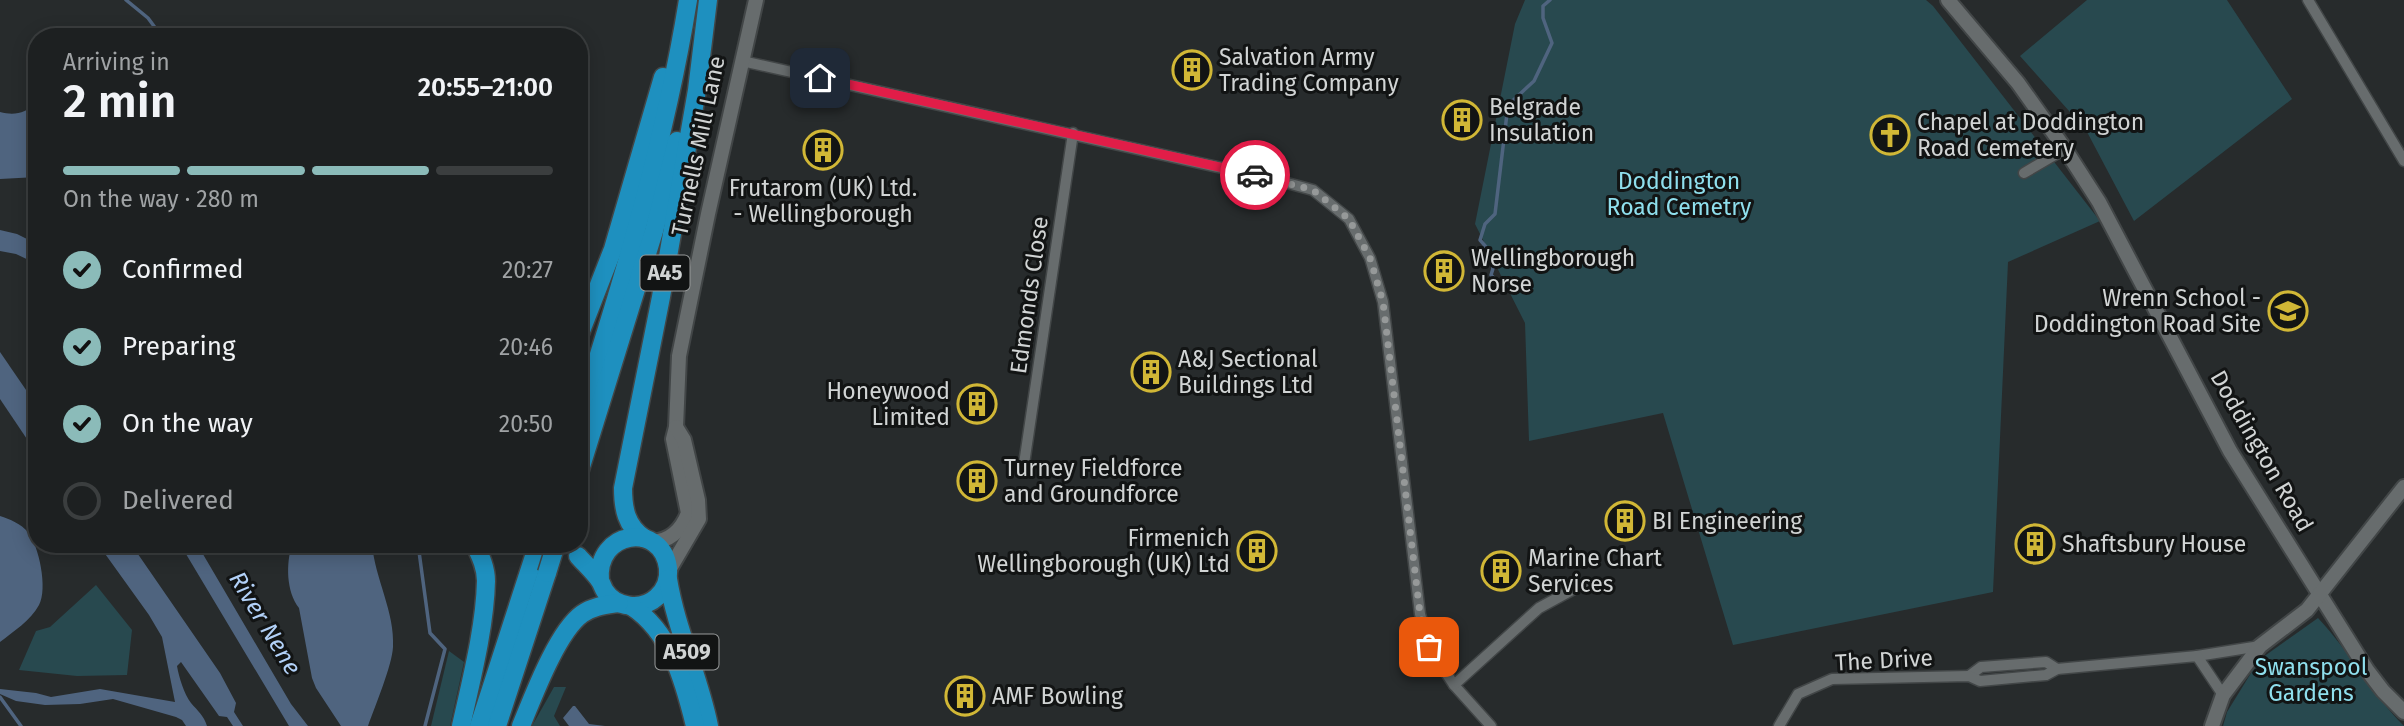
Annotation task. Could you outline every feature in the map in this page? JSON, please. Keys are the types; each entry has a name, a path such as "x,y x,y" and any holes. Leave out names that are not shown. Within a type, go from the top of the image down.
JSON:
{"highway":[{"name":"A45","path":"588,313 613,249 632,188 682,0"},
{"name":"A45","path":"588,389 635,239 660,142 688,0"},
{"name":"A45","path":"588,443 654,231 707,0"},
{"name":"A45","path":"648,540 629,524 623,502 623,488 661,297 692,118 707,0"},
{"path":"521,726 560,642 575,621 592,608 641,606 658,596 668,575 666,560 661,550 648,540 626,538 608,548 578,556"},
{"path":"600,581 601,558 608,548"},
{"path":"461,726 472,677 486,579 480,553"},
{"path":"497,726 539,570 540,553"},
{"path":"479,726 539,570 550,553"},
{"path":"569,553 578,556 600,581 604,590 625,605"},
{"name":"A509","path":"668,575 674,612 709,726"},
{"name":"A509","path":"625,605 653,623 669,647 695,726"}],"main road":[{"name":"Turnells Mill Lane","path":"648,540 668,538 676,533 688,513 673,439 676,427 679,356 756,0"},
{"name":"Doddington Road","path":"1948,0 2018,83 2099,202 2230,451 2367,670 2404,712"},
{"name":"Turnells Mill Lane","path":"668,575 699,519 698,500 684,440 676,427"},
{"path":"2212,726 2223,695 2260,646 2301,614 2319,595 2404,487"}],"street":[{"path":"2308,0 2404,161"},
{"path":"742,61 1073,133 1313,190 1349,219 1370,258 1383,302 1420,614 1429,647 1454,684 1491,726"},
{"name":"Edmonds Close","path":"1024,464 1073,133"},
{"path":"2024,173 2065,149"},
{"path":"1454,684 1539,608 1583,584"},
{"name":"The Drive","path":"1779,726 1798,694 1832,679 1969,676 1980,681 2046,675 2057,669 2197,656 2260,646"},
{"path":"2197,656 2223,695"}],"green space":[{"name":"Doddington Road Cemetry","path":"1525,0 1926,0 1933,6 2100,221 2008,262 1993,592 1733,645 1663,413 1529,441 1525,323 1475,224 1515,24"},
{"path":"2087,0 2227,0 2292,99 2134,221 2086,130 2020,56"},
{"path":"96,585 132,630 127,675 77,676 19,670 36,631 50,627"},
{"name":"Swanspool Gardens","path":"2318,618 2404,726 2223,726 2227,712 2259,660"},
{"path":"449,651 464,662 450,726 431,726"},
{"path":"554,687 566,687 554,716 560,726 532,726"}],"shaded area":[{"path":"28,109 28,177 0,179 0,112 20,113"},
{"path":"0,230 28,240 28,260 0,251"},
{"path":"0,352 28,393 28,441 0,399"},
{"path":"0,516 28,532 28,553 37,553 43,589 36,610 0,642"},
{"path":"104,553 137,553 220,673 236,703 234,712 243,726 233,726 227,717 219,716 181,662 177,666 184,690 207,726 186,726 176,717 113,699 45,705 16,701 0,694 0,689 51,697 100,689 175,702 162,637"},
{"path":"185,553 202,553 291,704 308,726 289,726"},
{"path":"290,553 373,553 391,621 393,647 368,726 341,726 316,688 299,608 289,586"},
{"path":"573,706 589,724 605,726 569,726 563,718"}],"waterway":[{"path":"126,0 148,18 155,28"},
{"path":"1504,288 1491,275 1492,256 1480,240 1485,224 1495,214 1508,105 1534,81 1552,43 1543,18 1543,6 1550,0"},
{"path":"419,553 430,633 445,649 425,726"},
{"path":"0,697 21,726"}],"way so far":[{"path":"1255,175 1313,190 1349,219 1370,258 1383,302 1420,614 1429,647"}],"place":[{"name":"Salvation Army Trading Company","path":"1192,70"},
{"name":"Belgrade Insulation","path":"1462,120"},
{"name":"Chapel at Doddington Road Cemetery","path":"1890,135"},
{"name":"Frutarom (UK) Ltd. - Wellingborough","path":"823,150"},
{"name":"Wellingborough Norse","path":"1444,271"},
{"name":"Wrenn School - Doddington Road Site","path":"2288,311"},
{"name":"A&J Sectional Buildings Ltd","path":"1151,372"},
{"name":"Honeywood Limited","path":"977,404"},
{"name":"Turney Fieldforce and Groundforce","path":"977,481"},
{"name":"BI Engineering","path":"1625,521"},
{"name":"Shaftsbury House","path":"2035,544"},
{"name":"Firmenich Wellingborough (UK) Ltd","path":"1257,551"},
{"name":"Marine Chart Services","path":"1501,571"},
{"name":"AMF Bowling","path":"965,696"}],"route":[{"path":"820,78 1255,175"}],"water label":[{"name":"River Nene","path":"265,623"}]}
